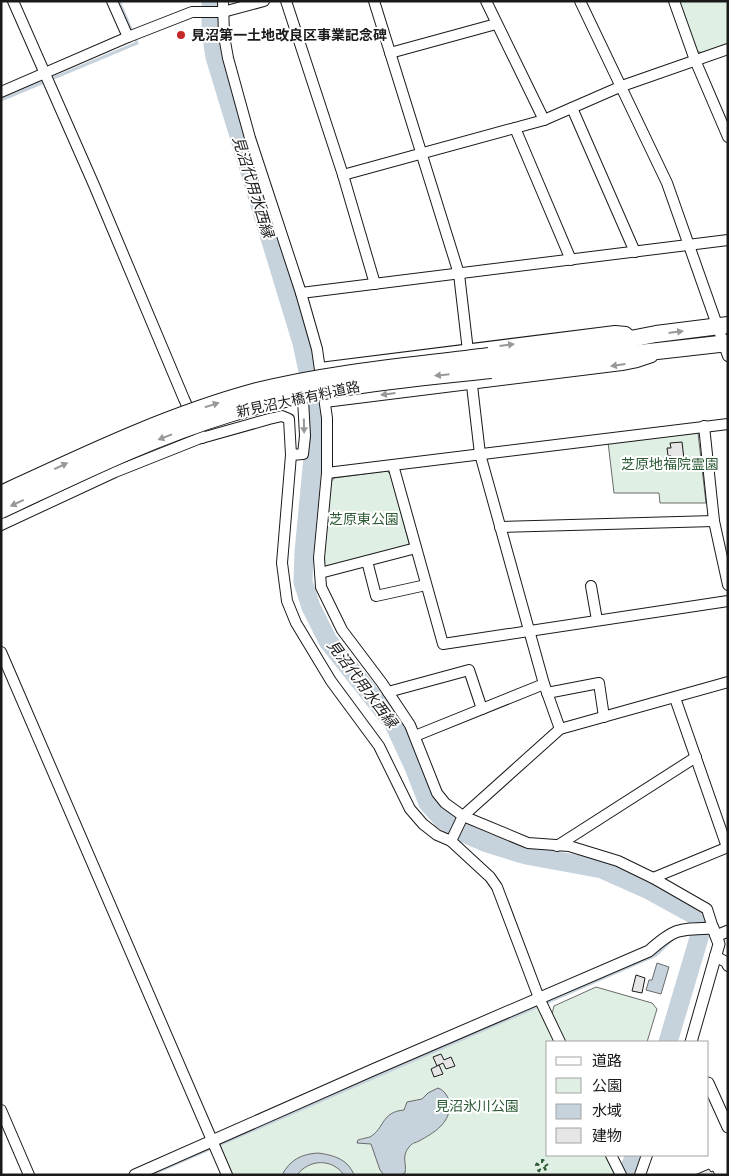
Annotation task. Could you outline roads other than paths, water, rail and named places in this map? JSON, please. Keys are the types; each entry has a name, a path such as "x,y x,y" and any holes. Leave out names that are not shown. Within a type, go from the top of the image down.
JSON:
{"highway":[{"path":"611,349 634,339 722,326"},
{"path":"611,349 726,348"},
{"name":"新見沼大橋有料道路","path":"1,494 174,417 258,391 341,376 490,363 611,349"},
{"name":"新見沼大橋有料道路","path":"1,510 150,443 230,414 333,389 490,363"}],"street":[{"path":"13,1 202,438"},
{"path":"112,1 128,37"},
{"path":"223,1 225,43 246,120 317,349 327,418 327,473 319,558 321,587 342,630 410,725 437,793 445,803 463,816 528,843 569,846 618,861 653,878 707,909 719,944 691,1041"},
{"path":"1,92 128,37 192,12 223,12 264,1"},
{"path":"286,1 343,174 375,284"},
{"path":"374,1 459,274 480,454 529,630 560,730"},
{"path":"486,1 544,120"},
{"path":"580,1 667,183 689,245 722,326 726,348"},
{"path":"674,1 695,60 723,113 728,137"},
{"path":"390,53 496,24"},
{"path":"343,174 544,120 622,86 728,49"},
{"path":"572,108 635,252"},
{"path":"515,128 571,260"},
{"path":"301,293 728,240"},
{"path":"320,368 615,331 626,332 634,339"},
{"path":"291,455 303,454 305,428 303,399 473,383 622,365 647,359 664,350"},
{"path":"1,525 115,472 202,438 269,419 286,417 290,419 291,455 282,564 287,601 296,623 331,681 379,746 410,809 423,824 437,835 452,838 490,877 497,887 539,998 560,1041"},
{"path":"327,473 728,424"},
{"path":"704,426 714,521 728,585"},
{"path":"392,465 443,644 728,601"},
{"path":"500,527 714,521"},
{"path":"320,573 416,548"},
{"path":"367,561 376,596 426,585"},
{"path":"591,586 597,620"},
{"path":"1,652 227,1175"},
{"path":"388,692 469,670 482,709"},
{"path":"415,736 482,709 546,688 598,682 604,717"},
{"path":"452,838 463,816 560,730 728,682"},
{"path":"653,878 727,847 675,698"},
{"path":"557,846 696,757"},
{"path":"135,1175 649,951 667,935 677,930 728,931"},
{"path":"715,956 726,962 728,966"},
{"path":"709,1085 728,1127"},
{"path":"1,1110 29,1175"},
{"path":"611,1156 620,1174"},
{"path":"640,1175 647,1156"}],"water":[{"path":"657,963 669,967 661,994 646,990 649,980 652,980"},
{"path":"438,1088 444,1092 449,1101 448,1116 445,1121 425,1138 409,1147 405,1157 405,1173 401,1175 384,1175 380,1170 371,1144 357,1143 358,1140 370,1137 387,1117 397,1111 404,1110 407,1102 422,1099 428,1093"},
{"path":"318,1153 329,1155 344,1162 354,1175 344,1175 339,1169 327,1163 314,1163 297,1175 282,1175 292,1162 306,1155"}],"waterway":[{"path":"1,100 137,43 119,1"},
{"name":"見沼代用水西縁","path":"211,1 211,31 215,57 302,343 308,371"},
{"name":"見沼代用水西縁","path":"313,406 314,447 303,582 311,607 328,641 394,724 428,803 443,820 466,834 487,843 526,855 602,869 647,889 696,916 701,925 699,938 668,1041"},
{"path":"150,1175 656,955 674,938"},
{"name":"見沼代用水西縁","path":"627,1175 635,1156"}],"place":[{"name":"見沼第一土地改良区事業記念碑","path":"181,35"}],"park label":[{"name":"芝原地福院霊園","path":"670,464"},
{"name":"芝原東公園","path":"364,519"},
{"name":"見沼氷川公園","path":"477,1106"}]}
